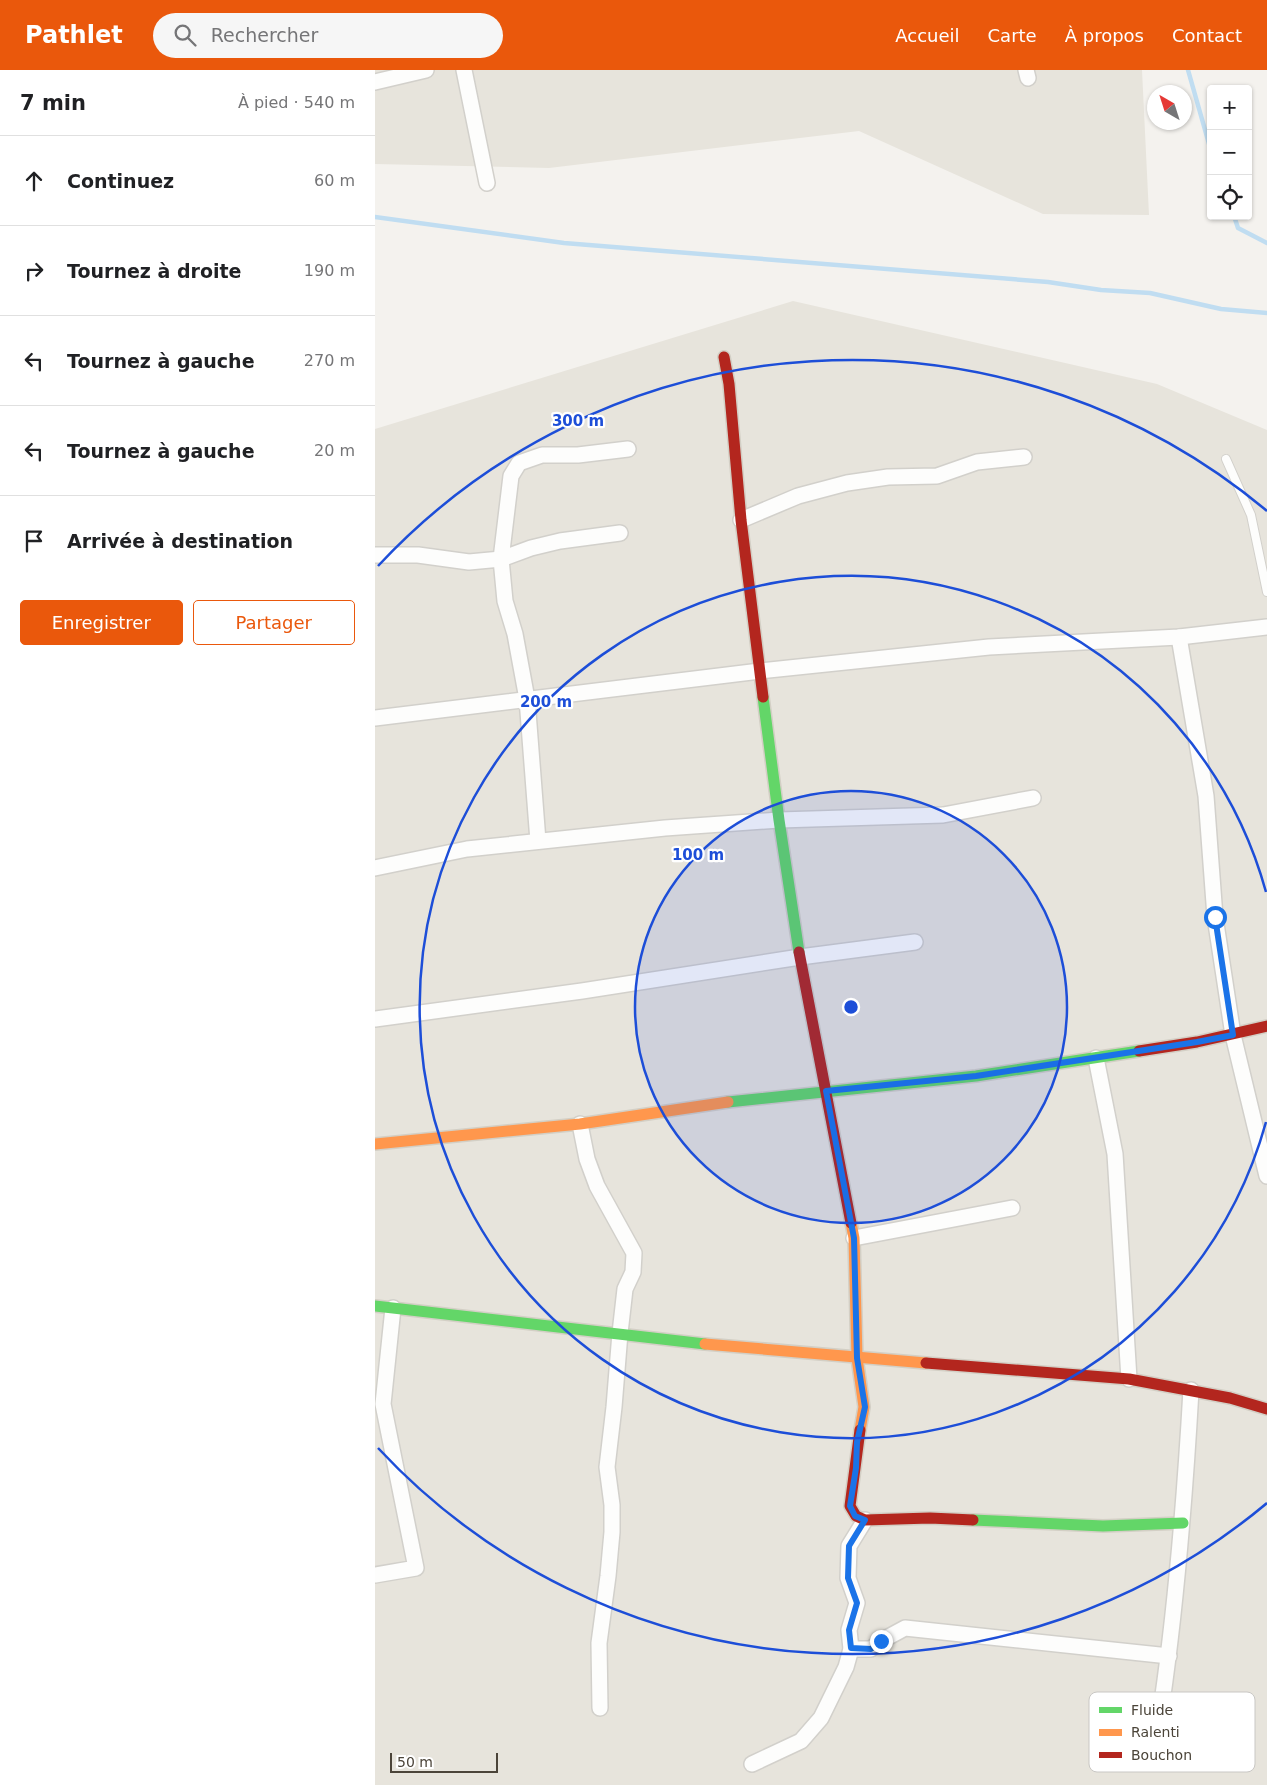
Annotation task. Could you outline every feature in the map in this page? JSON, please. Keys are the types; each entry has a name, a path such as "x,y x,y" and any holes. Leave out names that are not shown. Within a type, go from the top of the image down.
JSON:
{"street":[{"path":"375,82 426,70"},
{"path":"464,70 487,183"},
{"path":"724,357 729,384 741,520 779,820 800,957 854,1238 857,1358 865,1407 857,1442 856,1468 850,1506 855,1516 865,1520 930,1518 1103,1526 1183,1523"},
{"path":"538,842 527,699 515,634 505,601 501,559 511,476 519,463 541,455 578,455 628,449"},
{"path":"741,520 798,496 847,483 888,477 937,476 977,462 1025,457"},
{"path":"375,555 418,555 469,562 501,559 531,548 560,541 620,533"},
{"path":"375,718 760,670 989,646 1179,637 1267,627"},
{"path":"1179,637 1207,796 1215,917 1233,1035 1267,1176"},
{"path":"375,868 467,849 665,828 779,820 943,815 1033,798"},
{"path":"375,1019 582,991 800,957 915,942"},
{"path":"375,1144 580,1124 704,1105 976,1076 1233,1035 1267,1026"},
{"path":"1096,1058 1115,1154 1129,1379"},
{"path":"580,1124 587,1159 597,1186 634,1253 633,1272 625,1289 619,1333 614,1407 607,1467 612,1505 612,1532 599,1644 600,1708"},
{"path":"854,1238 1012,1208"},
{"path":"375,1306 721,1346 1129,1379 1230,1398 1264,1408 1267,1421"},
{"path":"375,1575 416,1568 383,1404 393,1308"},
{"path":"1164,1692 1183,1523 1191,1390"},
{"path":"752,1764 801,1741 821,1718 845,1668 851,1648 849,1630 857,1603 848,1578 849,1546 865,1520"},
{"path":"851,1648 871,1649 881,1641 905,1628 1169,1656"}],"lane":[{"path":"1226,459 1251,515 1267,592"}],"shaded area":[{"path":"375,70 1142,70 1149,215 1043,214 859,131 549,168 375,164"},
{"path":"793,301 1157,384 1267,430 1267,1785 375,1785 375,429"}],"waterway":[{"path":"1188,70 1207,137"},
{"path":"375,217 564,243 1048,282 1101,290 1150,293 1221,309 1267,313"},
{"path":"1235,220 1238,228 1267,243"}],"traffic: fast":[{"path":"763,697 799,952"},
{"path":"728,1102 976,1076 1139,1051"},
{"path":"375,1306 705,1344"},
{"path":"973,1520 1103,1526 1183,1523"}],"traffic: slow":[{"path":"375,1144 580,1124 728,1102"},
{"path":"851,1223 854,1238 857,1358 864,1407 860,1430"},
{"path":"705,1344 926,1363"}],"traffic: jam":[{"path":"724,357 729,384 741,520 763,697"},
{"path":"799,952 851,1223"},
{"path":"1139,1051 1197,1042 1267,1026"},
{"path":"926,1363 1129,1379 1230,1398 1267,1409"},
{"path":"860,1430 850,1506 856,1516 865,1520 930,1518 973,1520"}],"route":[{"path":"881,1641 871,1649 851,1648 849,1630 857,1603 848,1578 849,1546 865,1520 855,1516 850,1506 856,1468 857,1442 865,1407 857,1358 854,1238 826,1091 976,1076 1233,1035 1215,917"}]}
